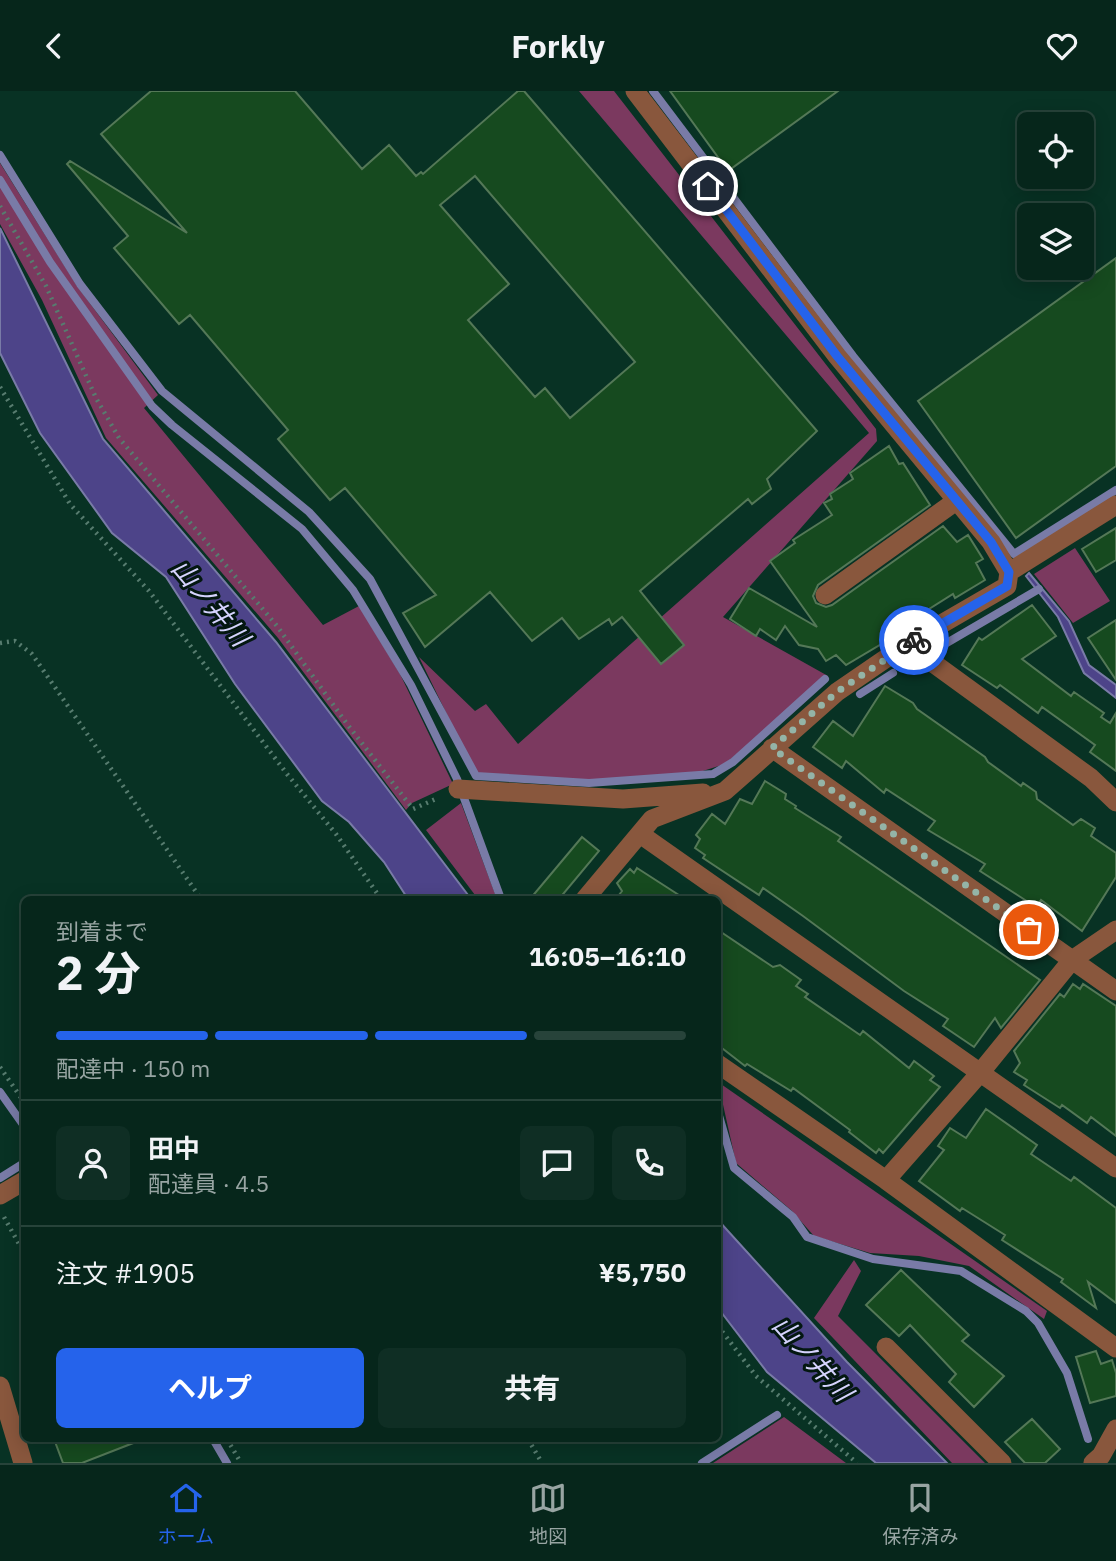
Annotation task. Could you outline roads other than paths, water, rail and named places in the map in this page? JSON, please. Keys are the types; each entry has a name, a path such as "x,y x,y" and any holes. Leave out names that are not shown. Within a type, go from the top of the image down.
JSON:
{"street":[{"path":"588,896 652,820 725,791 837,692 907,644 1007,586 1009,572 991,542 837,356 635,91"},
{"path":"825,595 956,501"},
{"path":"1009,572 1116,505"},
{"path":"907,644 1091,778 1116,802"},
{"path":"772,748 1116,991"},
{"path":"458,789 623,799 725,791"},
{"path":"640,834 1116,1168"},
{"path":"886,1180 980,1073 1072,960 1116,930"},
{"path":"721,1066 886,1180 1116,1348"},
{"path":"0,1195 21,1183"},
{"path":"886,1347 1002,1463"},
{"path":"0,1386 23,1463"},
{"path":"1102,1461 1116,1429"}],"water":[{"name":"山ノ井川","path":"0,228 103,439 276,642 469,896 406,896 384,862 349,822 322,801 235,684 166,577 112,533 40,433 0,353"},
{"path":"1029,573 1069,621 1089,665 1116,685 1116,698 1084,673 1058,617 1026,576"},
{"name":"山ノ井川","path":"721,1223 847,1362 947,1463 876,1463 767,1372 721,1312"}],"waterway":[{"path":"653,91 853,356 1014,554 1116,490"},
{"path":"0,155 80,284 162,391 309,512 370,579 476,776 589,783 713,774 733,762 825,679"},
{"path":"0,180 50,262 152,406 302,529 353,590 411,685 457,779 500,896"},
{"path":"945,644 1039,589"},
{"path":"860,694 893,673"},
{"path":"0,1092 21,1122"},
{"path":"721,1122 734,1168 793,1217 807,1237 873,1259 961,1271 1026,1311 1038,1323 1067,1373 1088,1439"},
{"path":"0,1178 21,1165"},
{"path":"702,1463 777,1415"},
{"path":"215,1442 227,1463"}]}
